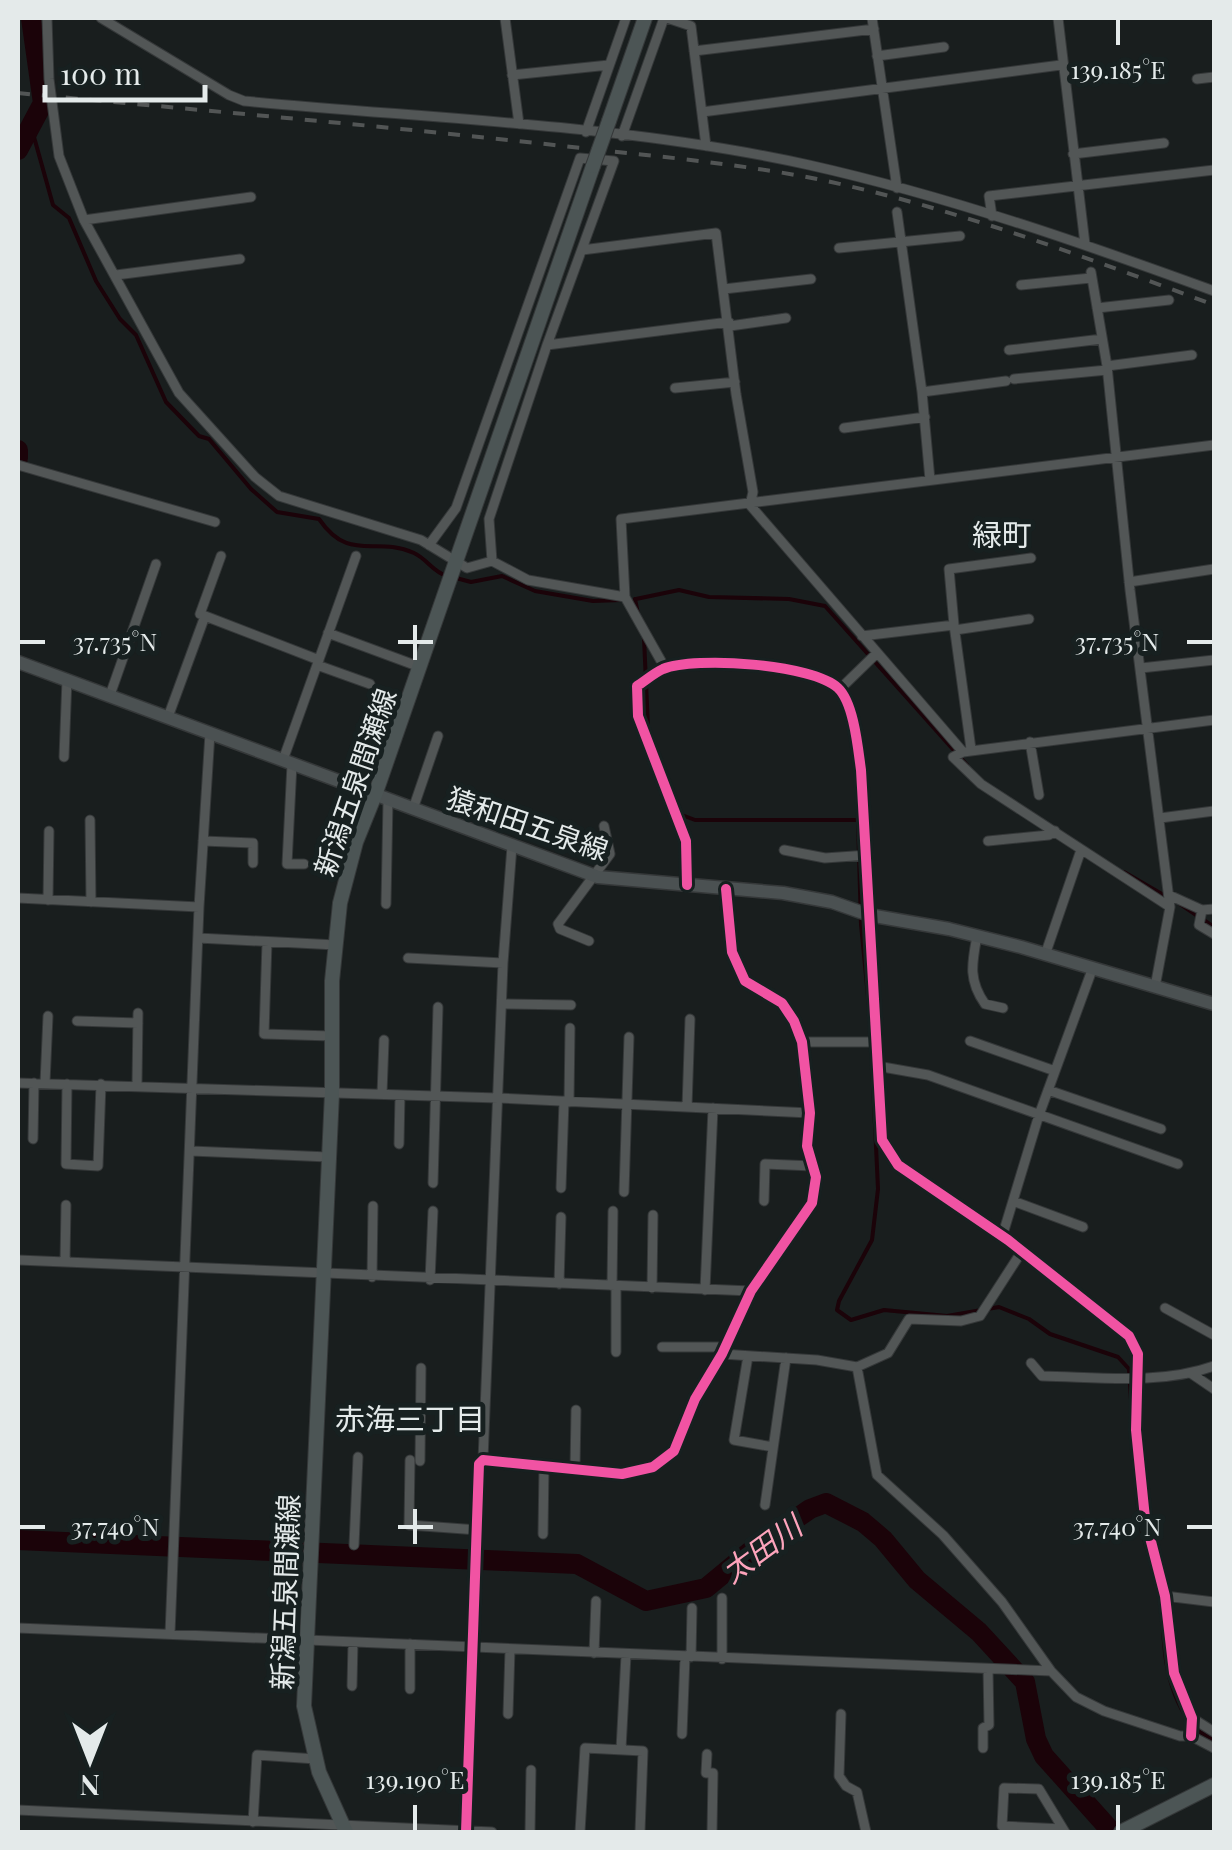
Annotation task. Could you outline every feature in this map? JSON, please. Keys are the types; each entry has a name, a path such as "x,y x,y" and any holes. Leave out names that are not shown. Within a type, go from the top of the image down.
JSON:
{"main road":[{"name":"新潟五泉間瀬線","path":"344,1829 316,1758 304,1706 340,903 356,842 382,797 446,586 645,18"},
{"name":"猿和田五泉線","path":"18,662 591,875 783,893 852,906 869,915 1046,954 1214,1004"},
{"path":"1125,1832 1214,1785"}],"street":[{"path":"47,18 49,79 59,156 84,220 179,392 255,477 280,496 383,526 429,545 468,568 492,561 528,580 624,597"},
{"path":"101,18 244,101 518,124 706,146 809,165 1085,244 1214,291"},
{"path":"505,18 518,124"},
{"path":"586,132 626,18"},
{"path":"622,136 666,18 691,26 706,146"},
{"path":"1058,18 1085,244"},
{"path":"694,51 873,23 897,188"},
{"path":"877,56 944,47"},
{"path":"512,76 609,64"},
{"path":"702,112 1061,64"},
{"path":"1197,79 1214,77"},
{"path":"1072,154 1164,144"},
{"path":"429,545 456,508 540,255 580,158 614,162 489,519 492,561"},
{"path":"992,216 989,196 1214,170"},
{"path":"84,220 250,197"},
{"path":"897,212 930,480"},
{"path":"582,250 716,233 753,492 750,505"},
{"path":"838,248 960,236"},
{"path":"116,276 240,260"},
{"path":"1022,285 1091,275 1107,368 1170,908 1154,987"},
{"path":"724,289 810,278"},
{"path":"1097,308 1170,300"},
{"path":"547,345 786,318"},
{"path":"1010,350 1102,340"},
{"path":"922,392 1192,355"},
{"path":"675,388 735,382"},
{"path":"844,428 925,418"},
{"path":"664,668 624,597 621,519 1214,445"},
{"path":"18,465 214,522"},
{"path":"750,505 877,653 967,750"},
{"path":"221,556 200,614 370,684"},
{"path":"304,864 287,864 287,762 356,556"},
{"path":"967,750 950,569 1031,558"},
{"path":"110,695 156,564"},
{"path":"1129,582 1214,570"},
{"path":"168,717 204,616"},
{"path":"862,636 1029,620"},
{"path":"328,634 420,667"},
{"path":"840,689 877,653"},
{"path":"1140,668 1214,660"},
{"path":"687,885 686,841 638,716 637,686 664,668 694,664 788,668 840,689 853,721 861,770 882,1140 898,1165 1002,1236 1129,1336 1138,1354 1136,1430 1145,1518 1165,1596 1174,1673 1192,1718 1191,1736"},
{"path":"64,757 67,679"},
{"path":"1170,908 981,784 953,758 967,750 1214,720"},
{"path":"170,1634 199,907 210,733"},
{"path":"413,809 438,736"},
{"path":"1030,742 1039,794"},
{"path":"382,797 386,904"},
{"path":"1160,818 1214,811"},
{"path":"90,820 91,902"},
{"path":"590,941 558,924 610,854 604,826"},
{"path":"48,900 49,831"},
{"path":"988,841 1048,836 1055,831"},
{"path":"204,841 253,843 253,863"},
{"path":"466,1832 479,1464 483,1460 503,963 512,846"},
{"path":"784,850 825,858 868,856"},
{"path":"1046,954 1081,850"},
{"path":"483,1460 622,1474 653,1467 674,1452 695,1399 724,1350 751,1291 812,1203 816,1177 807,1146 810,1113 802,1042 782,1003 746,981 732,952 726,889"},
{"path":"1168,895 1202,910 1214,909"},
{"path":"18,898 199,907"},
{"path":"1202,910 1199,925 1214,934"},
{"path":"977,936 970,974 974,988 984,1004 1003,1008"},
{"path":"198,938 336,945"},
{"path":"267,942 264,1034 332,1036"},
{"path":"408,958 503,963"},
{"path":"1002,1236 1039,1115 1092,970"},
{"path":"502,1004 571,1005"},
{"path":"432,1183 438,1007"},
{"path":"46,1084 48,1016"},
{"path":"77,1021 138,1018 137,1085"},
{"path":"687,1107 690,1018"},
{"path":"562,1188 570,1028"},
{"path":"624,1192 629,1037"},
{"path":"382,1094 384,1040"},
{"path":"970,1041 1055,1070"},
{"path":"802,1042 876,1042"},
{"path":"877,1066 928,1075 1178,1164"},
{"path":"18,1083 498,1098 810,1113"},
{"path":"33,1139 34,1083"},
{"path":"67,1084 66,1164 98,1166 101,1084"},
{"path":"1048,1090 1161,1130"},
{"path":"400,1095 400,1144"},
{"path":"706,1290 713,1108"},
{"path":"190,1151 328,1157"},
{"path":"764,1201 765,1164 813,1166"},
{"path":"1013,1201 1083,1227"},
{"path":"64,1262 66,1205"},
{"path":"372,1277 373,1206"},
{"path":"430,1280 432,1211"},
{"path":"613,1211 616,1352"},
{"path":"652,1288 653,1214"},
{"path":"559,1284 561,1217"},
{"path":"662,1348 724,1350 857,1367 888,1353 909,1319 961,1322 980,1316 1022,1252"},
{"path":"18,1260 751,1291"},
{"path":"1165,1308 1214,1336"},
{"path":"748,1356 734,1440 773,1448"},
{"path":"764,1504 786,1358"},
{"path":"1031,1363 1042,1376 1192,1374 1214,1366"},
{"path":"857,1367 877,1475 943,1535 1002,1602 1051,1671 1076,1697 1104,1711 1180,1736 1191,1736 1214,1748"},
{"path":"421,1368 409,1525 478,1530"},
{"path":"1192,1374 1214,1389"},
{"path":"575,1470 576,1410"},
{"path":"354,1545 358,1458"},
{"path":"543,1534 544,1466"},
{"path":"1165,1596 1214,1602"},
{"path":"722,1598 722,1658"},
{"path":"594,1653 596,1601"},
{"path":"682,1734 692,1608"},
{"path":"18,1628 1051,1671"},
{"path":"352,1686 354,1642"},
{"path":"410,1644 410,1688"},
{"path":"508,1714 510,1649"},
{"path":"621,1749 626,1655"},
{"path":"983,1748 983,1728 989,1725 988,1669"},
{"path":"841,1714 839,1776 857,1792 866,1832"},
{"path":"1192,1718 1214,1732"},
{"path":"580,1832 584,1748 643,1751 640,1832"},
{"path":"706,1754 706,1773 713,1773 712,1832"},
{"path":"253,1822 256,1755 316,1758"},
{"path":"530,1770 530,1832"},
{"path":"1004,1788 1039,1789 1064,1831 1002,1826 1004,1788"},
{"path":"18,1810 344,1829 492,1832"}],"waterway":[{"name":"太田川","path":"18,150 43,103 31,18"},
{"path":"43,103 34,137 53,205 69,218 96,281 120,319 136,335 166,402 199,436 209,439 251,489 277,512 319,519 330,533 352,545 387,546 414,553 447,576"},
{"name":"太田川","path":"18,450 18,458"},
{"path":"456,578 471,582 502,576 535,591 593,601 621,600"},
{"path":"636,599 679,590 709,597 789,599 825,606 967,765"},
{"path":"635,599 638,614"},
{"path":"644,638 648,727 682,815 695,820 858,820 878,1189 872,1240 837,1310 851,1320 884,1310 947,1316 999,1307 1029,1319 1050,1334 1118,1357 1129,1369 1139,1521 1158,1587"},
{"path":"1124,872 1167,897"},
{"path":"1180,904 1214,927"},
{"name":"太田川","path":"18,1540 577,1564 646,1601 706,1588 758,1545 810,1509 826,1503 863,1522 883,1539 917,1580 979,1632 1025,1682 1036,1739 1044,1756 1112,1832"},
{"path":"1162,1601 1170,1678 1189,1721"},
{"path":"1195,1729 1214,1740"}],"railway":[{"path":"18,93 487,138 784,173 868,190 968,219 1214,305"}],"cycle path":[{"path":"687,885 686,841 638,716 637,686 663,669 726,663 805,673 838,688 852,715 861,770 882,1140 898,1165 1008,1240 1129,1336 1138,1354 1136,1430 1145,1518 1165,1596 1174,1673 1192,1718 1191,1736"},
{"path":"466,1832 479,1464 483,1460 622,1474 653,1467 674,1451 695,1399 722,1354 751,1291 812,1203 816,1177 807,1146 810,1113 802,1042 782,1003 745,981 732,952 726,889"}],"district":[{"name":"緑町","path":"1002,534"},
{"name":"赤海三丁目","path":"410,1418"}]}
